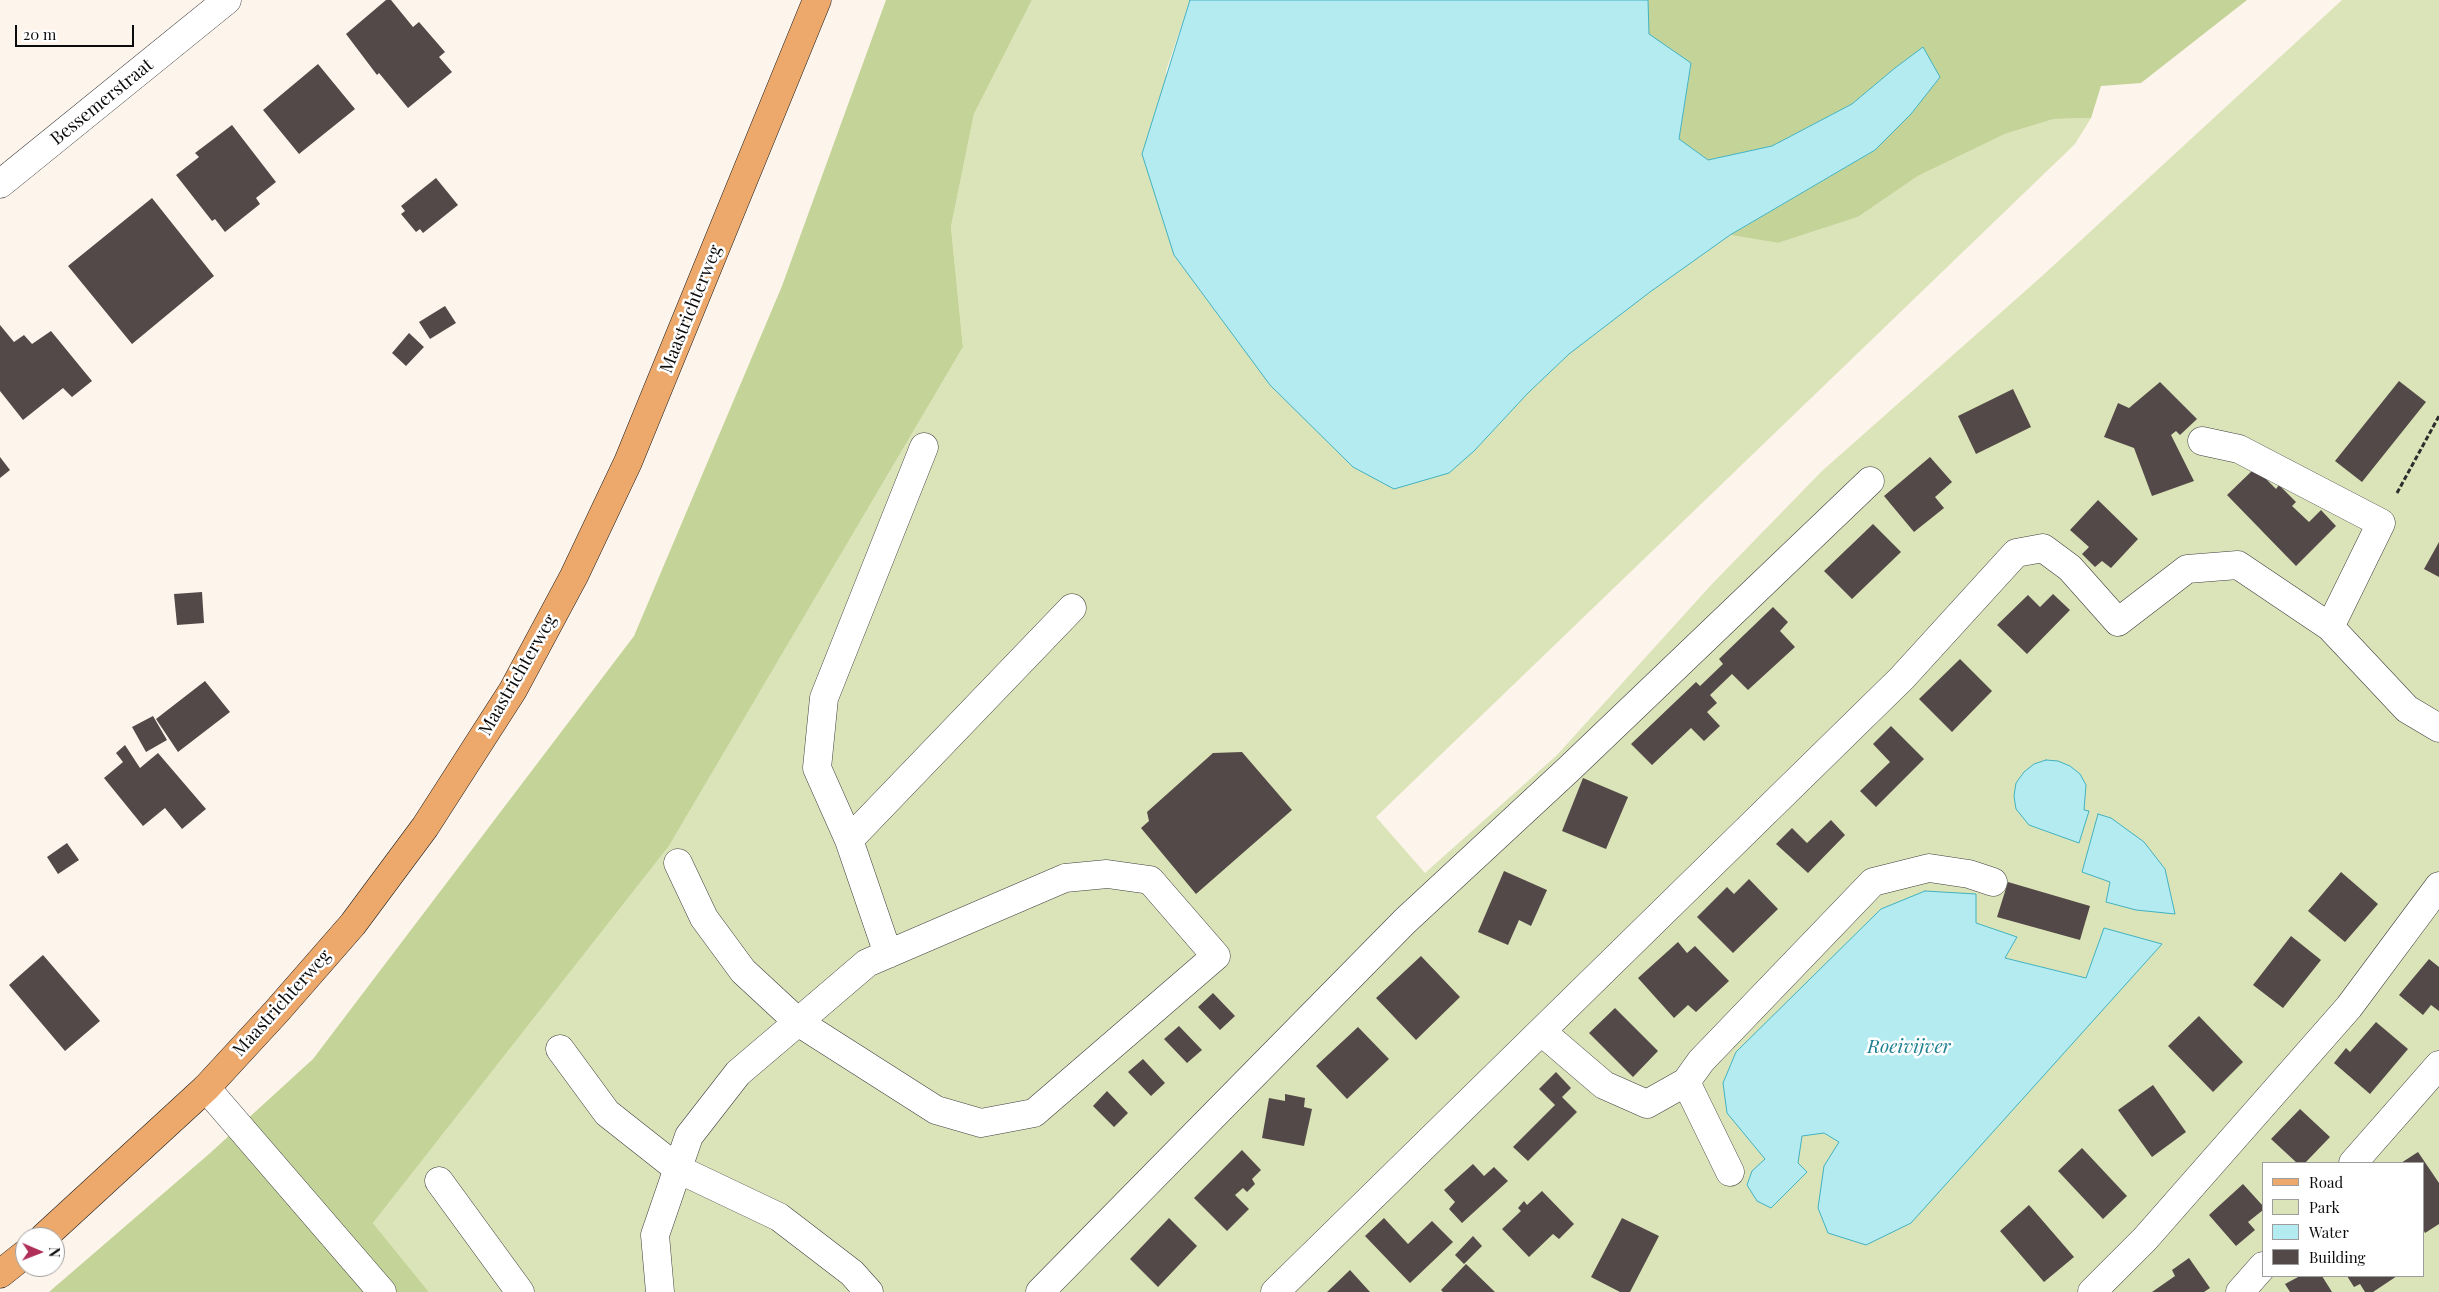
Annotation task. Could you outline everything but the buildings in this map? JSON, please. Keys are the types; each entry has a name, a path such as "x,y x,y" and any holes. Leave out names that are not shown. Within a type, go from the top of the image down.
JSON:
{"main road":[{"name":"Maastrichterweg","path":"55,1227 107,1182 206,1088 277,1012 353,924 425,827 513,690 574,576 628,462 817,0"},
{"path":"0,1274 15,1262"}],"street":[{"name":"Bessemerstraat","path":"0,184 227,0"},
{"path":"2202,441 2239,449 2381,522 2330,627"},
{"path":"888,954 849,840 817,768 824,698 924,447"},
{"path":"1040,1292 1406,921 1570,768 1870,481"},
{"path":"1275,1292 1902,678 2016,553 2043,548 2070,568 2118,622 2187,568 2238,565 2330,627 2407,709 2439,728"},
{"path":"849,840 1072,608"},
{"path":"660,1292 655,1235 689,1136 738,1073 798,1022 867,963 1065,878 1107,874 1150,880 1216,956 1034,1113 981,1123 936,1110 798,1022 743,971 704,918 678,863"},
{"path":"1542,1032 1604,1085 1647,1104 1686,1082 1701,1061 1873,882 1929,868 1969,874 1993,882"},
{"path":"2092,1292 2145,1239 2349,1007 2439,886"},
{"path":"560,1049 606,1113 678,1169 779,1217 852,1273 869,1292"},
{"path":"2354,1162 2439,1065"},
{"path":"1686,1082 1730,1172"},
{"path":"206,1088 382,1292"},
{"path":"439,1181 520,1292"},
{"path":"2240,1292 2262,1267"}],"path":[{"path":"2381,522 2439,416"}],"green space":[{"path":"886,0 1032,0 974,114 951,227 963,347 669,846 373,1223 429,1292 49,1292 209,1154 313,1059 634,636 782,286"},
{"path":"1032,0 1190,0 1166,71 1174,255 1222,319 1449,473 1474,451 1528,393 1569,354 1650,292 1730,235 1778,243 1858,217 1918,176 2005,134 2054,119 2091,118 2075,144 1376,817 1425,873 1557,755 1712,584 1822,471 2041,277 2342,0 2439,0 2439,1292 429,1292 373,1223 669,846 963,347 951,227 974,114"},
{"path":"1648,0 2247,0 2141,83 2101,86 2091,118 2054,119 2005,134 1918,176 1858,217 1778,243 1730,235 1875,150 1911,114 1940,77 1923,48 1895,68 1852,104 1772,146 1708,160 1679,139 1691,64 1648,34"}],"water":[{"path":"1190,0 1648,0 1649,34 1691,63 1679,139 1708,160 1772,146 1852,104 1923,47 1940,77 1911,114 1875,150 1730,235 1650,292 1569,354 1528,393 1474,451 1449,473 1394,489 1353,467 1270,385 1174,255 1142,154"},
{"path":"2046,760 2058,761 2070,766 2080,774 2086,785 2084,810 2089,811 2079,843 2029,825 2016,809 2014,796 2016,783 2024,772 2034,764"},
{"path":"2098,814 2111,818 2144,842 2165,869 2175,914 2136,910 2106,902 2110,882 2082,872"},
{"name":"Roeivijver","path":"1925,891 1976,894 1976,923 2017,937 2005,958 2086,978 2104,928 2162,944 1911,1223 1866,1245 1828,1233 1818,1208 1824,1166 1839,1142 1824,1133 1802,1136 1798,1163 1807,1172 1771,1208 1757,1201 1747,1185 1752,1171 1765,1159 1727,1113 1723,1083 1736,1052 1881,909"}]}
